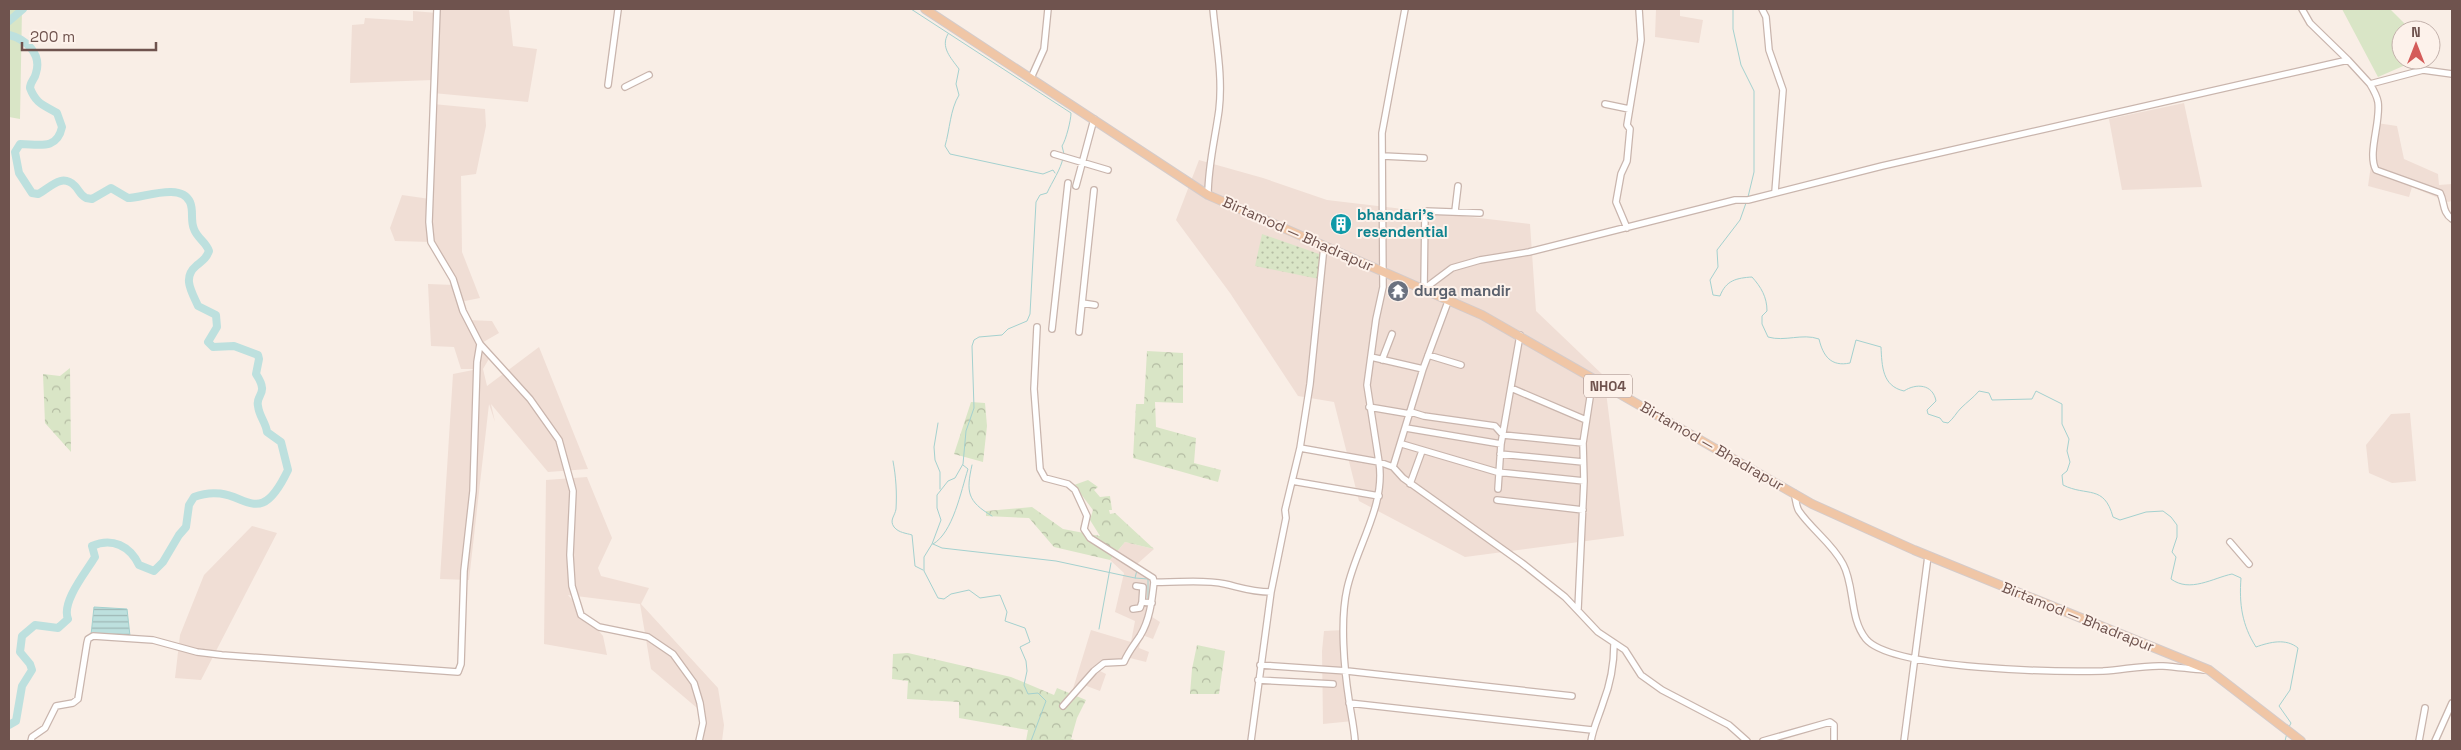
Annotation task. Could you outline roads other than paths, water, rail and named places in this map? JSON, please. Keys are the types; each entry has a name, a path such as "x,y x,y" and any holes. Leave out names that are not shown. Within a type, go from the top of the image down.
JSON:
{"main road":[{"name":"Birtamod — Bhadrapur","path":"924,9 1208,195 1449,299 1520,335 1812,504 1928,556 2209,670 2301,741"}],"street":[{"path":"437,9 429,222 431,242 453,279 467,320 480,344 530,399 559,440 573,491 570,555 572,586 581,615 599,627 648,637 673,654 694,683 700,703 703,723 699,741"},
{"path":"1031,78 1044,49 1048,9"},
{"path":"1208,195 1210,160 1219,110 1220,79 1213,9"},
{"path":"1355,741 1349,702 1344,630 1347,590 1379,496 1382,478 1367,385 1383,272 1382,133 1405,9"},
{"path":"1627,228 1616,202 1620,174 1627,161 1630,129 1626,125 1642,40 1639,9"},
{"path":"1762,9 1768,50 1783,90 1775,192"},
{"path":"2302,9 2310,23 2370,84 2378,102 2373,156 2376,170 2440,193 2447,216 2452,219"},
{"path":"608,85 618,10"},
{"path":"1424,289 1452,268 1480,260 1529,252 1775,192 2348,60"},
{"path":"2370,84 2424,70 2452,74"},
{"path":"625,87 649,75"},
{"path":"1605,104 1629,109"},
{"path":"1076,186 1094,119"},
{"path":"1054,154 1108,170"},
{"path":"1383,156 1424,158"},
{"path":"1052,329 1068,184"},
{"path":"1455,211 1458,186"},
{"path":"1079,332 1094,190"},
{"path":"1424,289 1425,210 1480,213"},
{"path":"1251,741 1271,592 1300,448 1310,384 1324,246"},
{"path":"1393,467 1402,444 1423,369 1449,299"},
{"path":"1082,303 1095,305"},
{"path":"1037,327 1034,389 1040,469 1045,478 1068,484 1075,490 1087,516 1084,529 1090,538 1153,578 1154,582 1152,604 1141,634 1131,647 1124,662 1104,663 1094,671 1063,706"},
{"path":"1382,360 1392,334"},
{"path":"1498,489 1501,444 1520,335"},
{"path":"31,741 32,737 45,728 56,706 73,703 78,698 88,639 93,636 153,640 197,652 222,655 458,672 461,664 464,571 472,491 474,422 480,344"},
{"path":"1428,355 1461,365"},
{"path":"1371,357 1423,369"},
{"path":"1578,609 1584,481 1583,443 1592,378"},
{"path":"1511,388 1586,420"},
{"path":"1369,406 1495,426 1503,435 1583,443"},
{"path":"1406,428 1501,444"},
{"path":"1402,444 1498,472 1584,481"},
{"path":"1300,448 1378,462 1393,467 1397,474 1410,484 1522,563 1565,597 1598,632 1625,650 1641,676 1662,690 1729,725 1747,741"},
{"path":"1410,484 1422,451"},
{"path":"1500,454 1583,462"},
{"path":"1292,481 1379,496"},
{"path":"1794,494 1798,510 1826,540 1843,564 1852,588 1855,611 1866,639 1879,648 1916,659 2016,670 2105,671 2162,666 2209,670"},
{"path":"1498,500 1583,510"},
{"path":"2230,542 2249,564"},
{"path":"1904,741 1928,556"},
{"path":"1154,582 1206,582 1224,584 1250,592 1271,592"},
{"path":"1133,609 1140,608 1142,602 1143,587 1136,586"},
{"path":"1142,602 1152,604"},
{"path":"1591,741 1592,730 1604,701 1614,657 1614,644"},
{"path":"1260,665 1347,671 1572,696"},
{"path":"1258,680 1333,684"},
{"path":"1349,702 1592,730"},
{"path":"2435,741 2452,703"},
{"path":"2419,741 2425,708"},
{"path":"1763,741 1830,722 1834,725 1834,741"}],"water":[{"path":"94,607 127,609 130,636 91,635"}],"waterway":[{"path":"9,21 23,9"},
{"path":"911,9 1071,113 1068,130 1062,146 1064,154"},
{"path":"1733,9 1733,29 1741,65 1754,91 1754,172 1748,197"},
{"path":"948,34 945,43 946,48 959,69 956,84 959,95 952,113 945,146 950,154 1043,174 1053,170 1055,173"},
{"path":"9,35 27,44 35,54 37,66 30,88 38,101 57,113 62,127 56,140 51,143 40,145 20,144 15,152 19,173 32,193 38,194 55,183 65,181 75,186 84,197 92,199 111,188 128,198 161,192 179,193 185,196 191,205 194,229 209,251 192,271 189,280 198,306 216,315 217,327 208,342 213,347 234,346 258,355 256,374 262,386 258,402 259,410 267,432 281,442 288,470 277,490 266,501 257,504 225,494 211,493 194,497 189,505 186,527 163,562 154,571 139,565 131,553 120,545 107,542 92,546 95,557 71,596 68,604 68,619 58,628 35,625 22,636 20,652 30,664 32,670 22,686 16,721 9,725"},
{"path":"1031,741 1046,701 1038,693 1028,694 1024,685 1027,671 1026,661 1020,647 1030,642 1025,628 1005,621 1007,612 1000,595 980,598 969,590 951,594 944,599 938,598 924,571 924,557 932,544 941,520 937,508 937,495 948,481 955,478 963,464 966,431 974,408 972,346 974,340 979,337 1002,335 1008,329 1027,321 1030,314 1036,202 1040,195 1047,193 1063,158"},
{"path":"1746,203 1740,220 1717,250 1718,267 1710,280 1713,295 1720,296 1725,286 1733,281 1752,277 1761,288 1765,297 1767,311 1762,316 1762,324 1768,337 1781,339 1813,337 1819,339 1829,359 1843,364 1850,363 1856,340 1881,347 1883,368 1891,385 1904,391 1919,386 1928,388 1936,401 1927,410 1928,414 1940,418 1943,422 1948,423 1979,391 1989,393 1992,400 2032,399 2036,391 2062,404 2062,424 2069,439 2067,451 2070,462 2067,471 2062,475 2063,485 2100,496 2105,500 2113,517 2120,520 2146,512 2163,511 2177,525 2177,537 2172,552 2176,557 2171,579 2178,583 2194,585 2232,574 2241,578 2242,614 2247,631 2256,647 2272,642 2283,642 2298,648 2290,690 2279,706 2291,723 2289,727"},
{"path":"938,423 934,447 935,460 940,472 940,489"},
{"path":"893,461 896,479 896,509 892,520 893,525 898,530 912,535 915,566 923,570"},
{"path":"933,544 946,531 955,511 968,469 963,465"},
{"path":"972,465 969,482 970,495 977,506 992,516"},
{"path":"933,544 942,548 1056,561 1135,578"},
{"path":"1099,629 1111,563"},
{"path":"1137,570 1135,578 1148,579 1148,599"},
{"path":"2285,741 2287,733"}],"place":[{"name":"bhandari's resendential","path":"1341,224"},
{"name":"durga mandir","path":"1398,291"}]}
